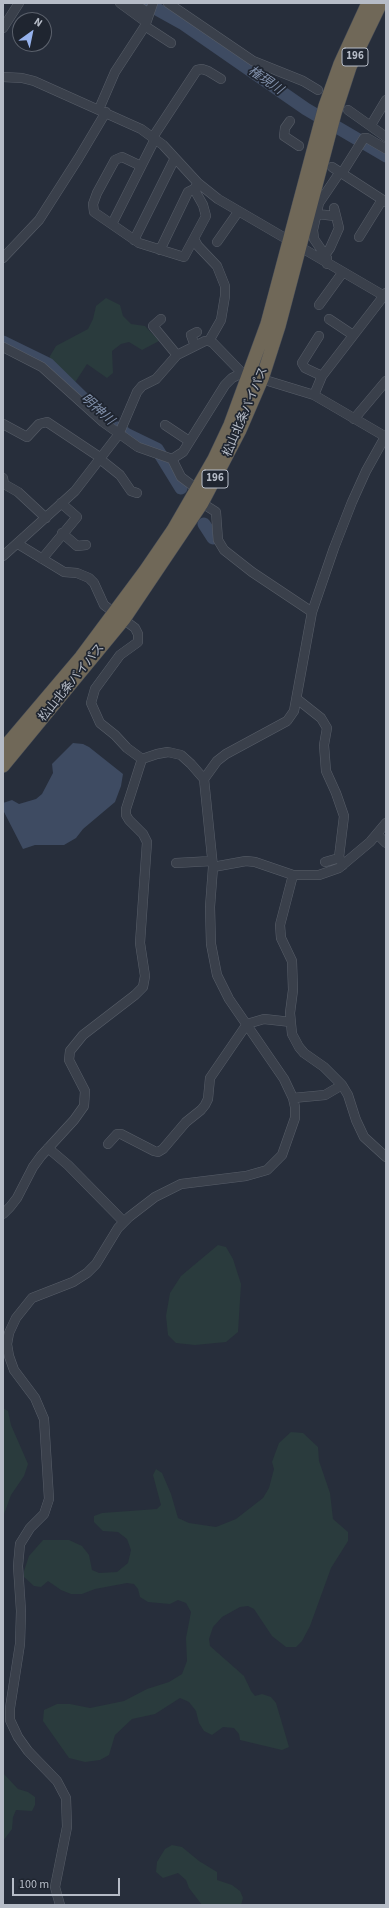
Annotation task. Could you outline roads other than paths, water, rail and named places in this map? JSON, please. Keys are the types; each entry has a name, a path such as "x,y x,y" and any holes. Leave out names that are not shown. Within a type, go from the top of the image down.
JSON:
{"highway":[{"name":"松山北条バイパス","path":"3,750 119,616 169,536 214,459 251,376 279,326 294,245 321,138 330,109 340,64 368,3"},
{"name":"松山北条バイパス","path":"330,109 381,3"},
{"name":"松山北条バイパス","path":"3,766 119,616 202,503 240,430 251,376"}],"street":[{"path":"4,25 19,3"},
{"path":"120,3 149,15"},
{"path":"133,3 149,15 171,43"},
{"path":"168,3 253,61 303,81 318,90"},
{"path":"3,258 38,220 78,159 102,110 118,66 149,15"},
{"path":"112,224 154,138 198,70 202,69 208,71 222,80"},
{"path":"3,77 22,78 34,81 102,110 141,129 154,138 175,158 196,186 206,211 206,216 184,257 139,244 97,215 93,209 97,193 109,168 115,160 122,157 141,166"},
{"path":"371,125 386,100"},
{"path":"348,110 386,137"},
{"path":"290,121 285,128 284,136 299,146"},
{"path":"326,260 314,239 313,230 319,203 338,171 364,138 367,138 386,149"},
{"path":"134,240 175,158"},
{"path":"338,171 385,201 359,237"},
{"path":"196,186 294,245 326,260 343,272 385,295 322,376 314,395"},
{"path":"160,250 188,192 196,186"},
{"path":"217,242 238,212"},
{"path":"317,214 335,212 339,223 339,228 326,260"},
{"path":"3,556 75,491 119,434 137,392 142,386 156,379 177,355 195,346 210,341 221,320 225,286 217,266 198,246 194,239"},
{"path":"319,305 343,272"},
{"path":"162,319 153,326 177,355"},
{"path":"329,320 354,335"},
{"path":"195,346 191,335 197,332"},
{"path":"319,336 302,363 306,368 322,376"},
{"path":"210,341 251,376"},
{"path":"3,346 42,367 103,422 138,447 164,456 183,452 225,385 232,378 251,376 314,395 386,437 366,471 352,502 312,612 294,711 287,722 226,754 217,761 204,779"},
{"path":"354,419 386,381"},
{"path":"3,424 27,437 39,424 42,422 47,422 100,459 120,475 131,491 137,492"},
{"path":"165,425 190,441"},
{"path":"164,456 181,477 197,489"},
{"path":"3,482 18,492 46,518"},
{"path":"42,559 58,541 62,533 76,518 61,503"},
{"path":"202,503 216,512 218,540 224,550 252,572 312,612"},
{"path":"62,533 77,546 86,545"},
{"path":"18,544 64,572 77,573 89,578 96,587 104,605 135,628 138,634 138,642 120,656 95,689 91,703 100,723 142,760"},
{"path":"297,699 321,718 327,728 324,745 326,771 344,816 341,862"},
{"path":"60,1905 55,1887 67,1827 66,1798 56,1780 28,1751 18,1737 10,1720 10,1708 20,1644 21,1611 18,1566 20,1544 30,1528 44,1514 49,1499 44,1419 35,1398 14,1370 8,1356 9,1333 16,1318 32,1298 44,1292 73,1282 87,1273 96,1264 118,1228 155,1197 181,1184 246,1176 267,1170 282,1155 295,1118 296,1107 284,1079 222,986 213,961 210,907 213,864 204,779 192,764 182,755 168,752 157,754 142,760"},
{"path":"3,1214 17,1198 33,1167 74,1120 84,1106 85,1091 69,1060 70,1051 83,1035 135,995 143,987 145,976 140,943 147,842 144,834 129,820 126,815 126,809 142,760"},
{"path":"176,863 213,864 246,861 254,862 293,875 319,876 341,862 377,834 386,823"},
{"path":"377,834 386,843"},
{"path":"325,862 341,862"},
{"path":"293,875 280,925 281,938 292,961 292,1034 299,1047 324,1067 342,1085 348,1095 356,1120 364,1137 386,1157"},
{"path":"108,1144 118,1134 121,1134 154,1151 158,1152 163,1149 186,1122 205,1105 208,1099 210,1078 247,1024 264,1019 291,1022"},
{"path":"293,1098 325,1096 342,1085"},
{"path":"48,1148 68,1165 124,1222"}],"water":[{"path":"73,743 83,744 89,747 123,774 121,786 115,802 83,829 76,838 64,845 35,845 23,849 3,810 3,803 12,800 19,804 36,799 42,794 53,773 52,764"}],"waterway":[{"name":"権現川","path":"146,3 182,23 306,109 386,156"},
{"name":"明神川","path":"3,342 48,364 96,411"},
{"name":"明神川","path":"118,428 126,434 157,449 181,488"},
{"name":"明神川","path":"204,524 213,538"}]}
